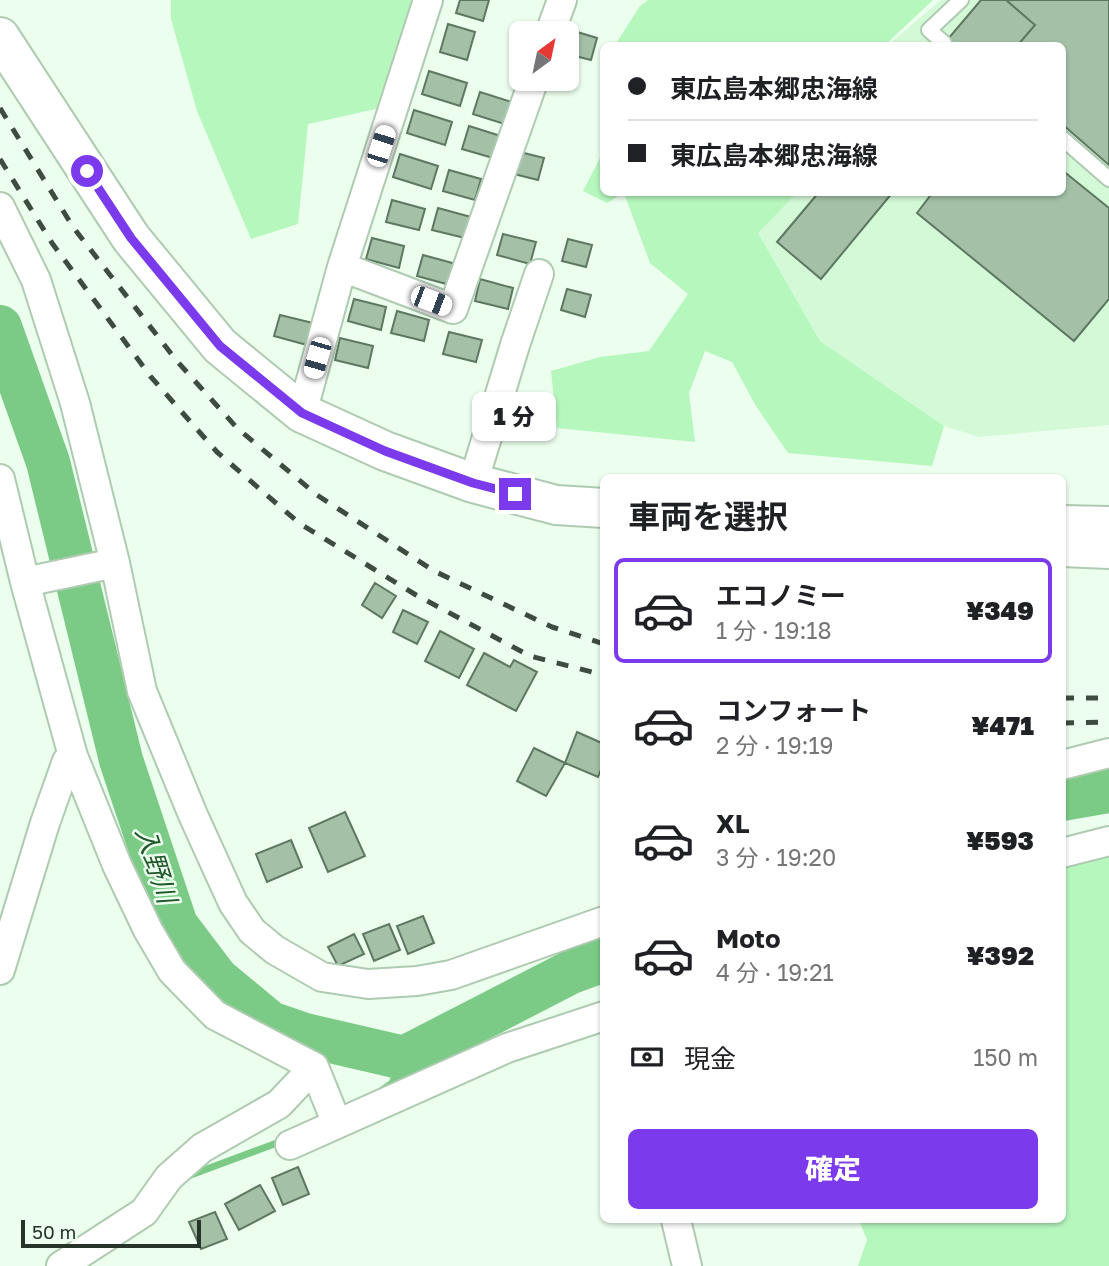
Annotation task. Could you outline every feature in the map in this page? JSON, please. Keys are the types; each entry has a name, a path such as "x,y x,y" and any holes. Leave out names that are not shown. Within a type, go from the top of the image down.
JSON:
{"main road":[{"path":"0,37 131,238 220,346 302,413 385,451 473,483 556,505 600,508"},
{"path":"1066,525 1109,526"}],"street":[{"path":"302,413 342,267 428,0"},
{"path":"554,21 562,0"},
{"path":"342,267 453,309 530,91"},
{"path":"0,207 36,281 75,402 116,563 142,691 187,803 233,902 252,931 275,950 322,977 368,984 417,981 451,975 600,922"},
{"path":"473,483 515,345 540,274"},
{"path":"0,479 73,756 117,865 148,930 172,971 215,1016 318,1077 336,1119"},
{"path":"1066,552 1109,554"},
{"path":"25,582 116,563"},
{"path":"1066,764 1109,753"},
{"path":"0,970 45,823 67,761 73,756"},
{"path":"1066,852 1109,841"},
{"path":"290,1145 336,1119 507,1048 600,1017"},
{"path":"61,1266 144,1212 177,1169 202,1148 279,1104 318,1077"},
{"path":"677,1223 687,1266"}],"lane":[{"path":"943,42 929,30 961,0"},
{"path":"1066,141 1109,179"}],"shaded area":[{"path":"941,0 1109,0 1109,425 979,437 944,426 820,341 757,233 794,196 1066,196 1066,42 892,42"}],"green space":[{"path":"171,0 412,0 376,109 308,124 298,224 251,239 197,111 171,19"},
{"path":"648,0 933,0 888,42 617,42 640,6"},
{"path":"600,158 600,196 618,196 607,203 583,191"},
{"path":"625,196 794,196 758,233 820,341 944,426 932,466 788,453 756,406 732,362 705,351 689,393 695,442 557,428 551,371 600,357 649,351 688,294 650,263"},
{"path":"1109,849 1109,1266 858,1266 867,1240 860,1223 1066,1223 1066,854"}],"building":[{"path":"460,0 489,0 483,21 456,13"},
{"path":"981,0 1006,0 1035,25 1020,42 945,42"},
{"path":"1006,0 1109,0 1109,165 1066,127 1066,42 1020,42 1035,25"},
{"path":"448,24 475,32 467,60 440,52"},
{"path":"579,33 597,38 591,60 579,57"},
{"path":"429,71 467,83 460,106 422,94"},
{"path":"480,92 518,104 511,126 473,114"},
{"path":"414,110 452,122 445,145 407,133"},
{"path":"469,126 507,138 500,160 462,149"},
{"path":"520,152 544,158 538,180 514,174"},
{"path":"400,154 438,166 431,189 393,177"},
{"path":"449,170 481,179 475,200 443,191"},
{"path":"1066,173 1109,208 1109,299 1074,341 917,213 930,196 1066,196"},
{"path":"816,196 890,196 821,279 777,242"},
{"path":"392,200 425,209 419,230 386,222"},
{"path":"438,208 471,217 465,238 432,230"},
{"path":"503,234 536,242 530,264 497,255"},
{"path":"372,238 404,246 399,268 366,259"},
{"path":"568,239 592,245 586,267 562,261"},
{"path":"423,255 456,264 450,285 417,276"},
{"path":"480,279 513,288 508,309 475,301"},
{"path":"567,289 591,295 585,317 561,310"},
{"path":"354,299 386,307 381,330 348,321"},
{"path":"397,311 429,320 424,341 391,333"},
{"path":"280,315 313,323 307,345 274,336"},
{"path":"449,332 482,340 476,362 443,354"},
{"path":"340,338 373,346 368,368 335,360"},
{"path":"375,583 396,596 382,618 362,605"},
{"path":"403,610 428,622 417,644 393,632"},
{"path":"440,631 474,649 459,678 425,661"},
{"path":"484,653 510,667 514,660 537,672 516,711 467,685"},
{"path":"577,732 600,742 598,777 565,763"},
{"path":"534,748 565,763 546,796 517,781"},
{"path":"345,812 365,856 328,872 309,828"},
{"path":"291,840 302,867 267,882 256,854"},
{"path":"423,916 434,943 408,954 397,926"},
{"path":"389,924 400,950 374,961 363,934"},
{"path":"354,934 364,954 338,966 328,947"},
{"path":"298,1167 309,1194 283,1205 272,1178"},
{"path":"260,1185 275,1211 239,1230 225,1204"},
{"path":"215,1212 227,1239 201,1249 189,1222"}],"waterway":[{"name":"入野川","path":"0,327 48,462 121,760 176,925 217,979 270,1023 305,1035 404,1058 571,972 600,961"},
{"name":"入野川","path":"1066,798 1109,791"},
{"path":"382,1090 392,1083 404,1058"},
{"path":"188,1176 285,1140"}],"railway":[{"path":"0,108 73,227 176,360 237,428 317,495 434,571 552,627 600,643"},
{"path":"0,159 52,243 151,377 217,452 299,523 416,595 530,656 600,674"},
{"path":"1066,698 1109,698"},
{"path":"1066,723 1109,722"}],"route":[{"path":"87,171 131,238 220,346 302,413 385,451 473,483 515,494"}]}
